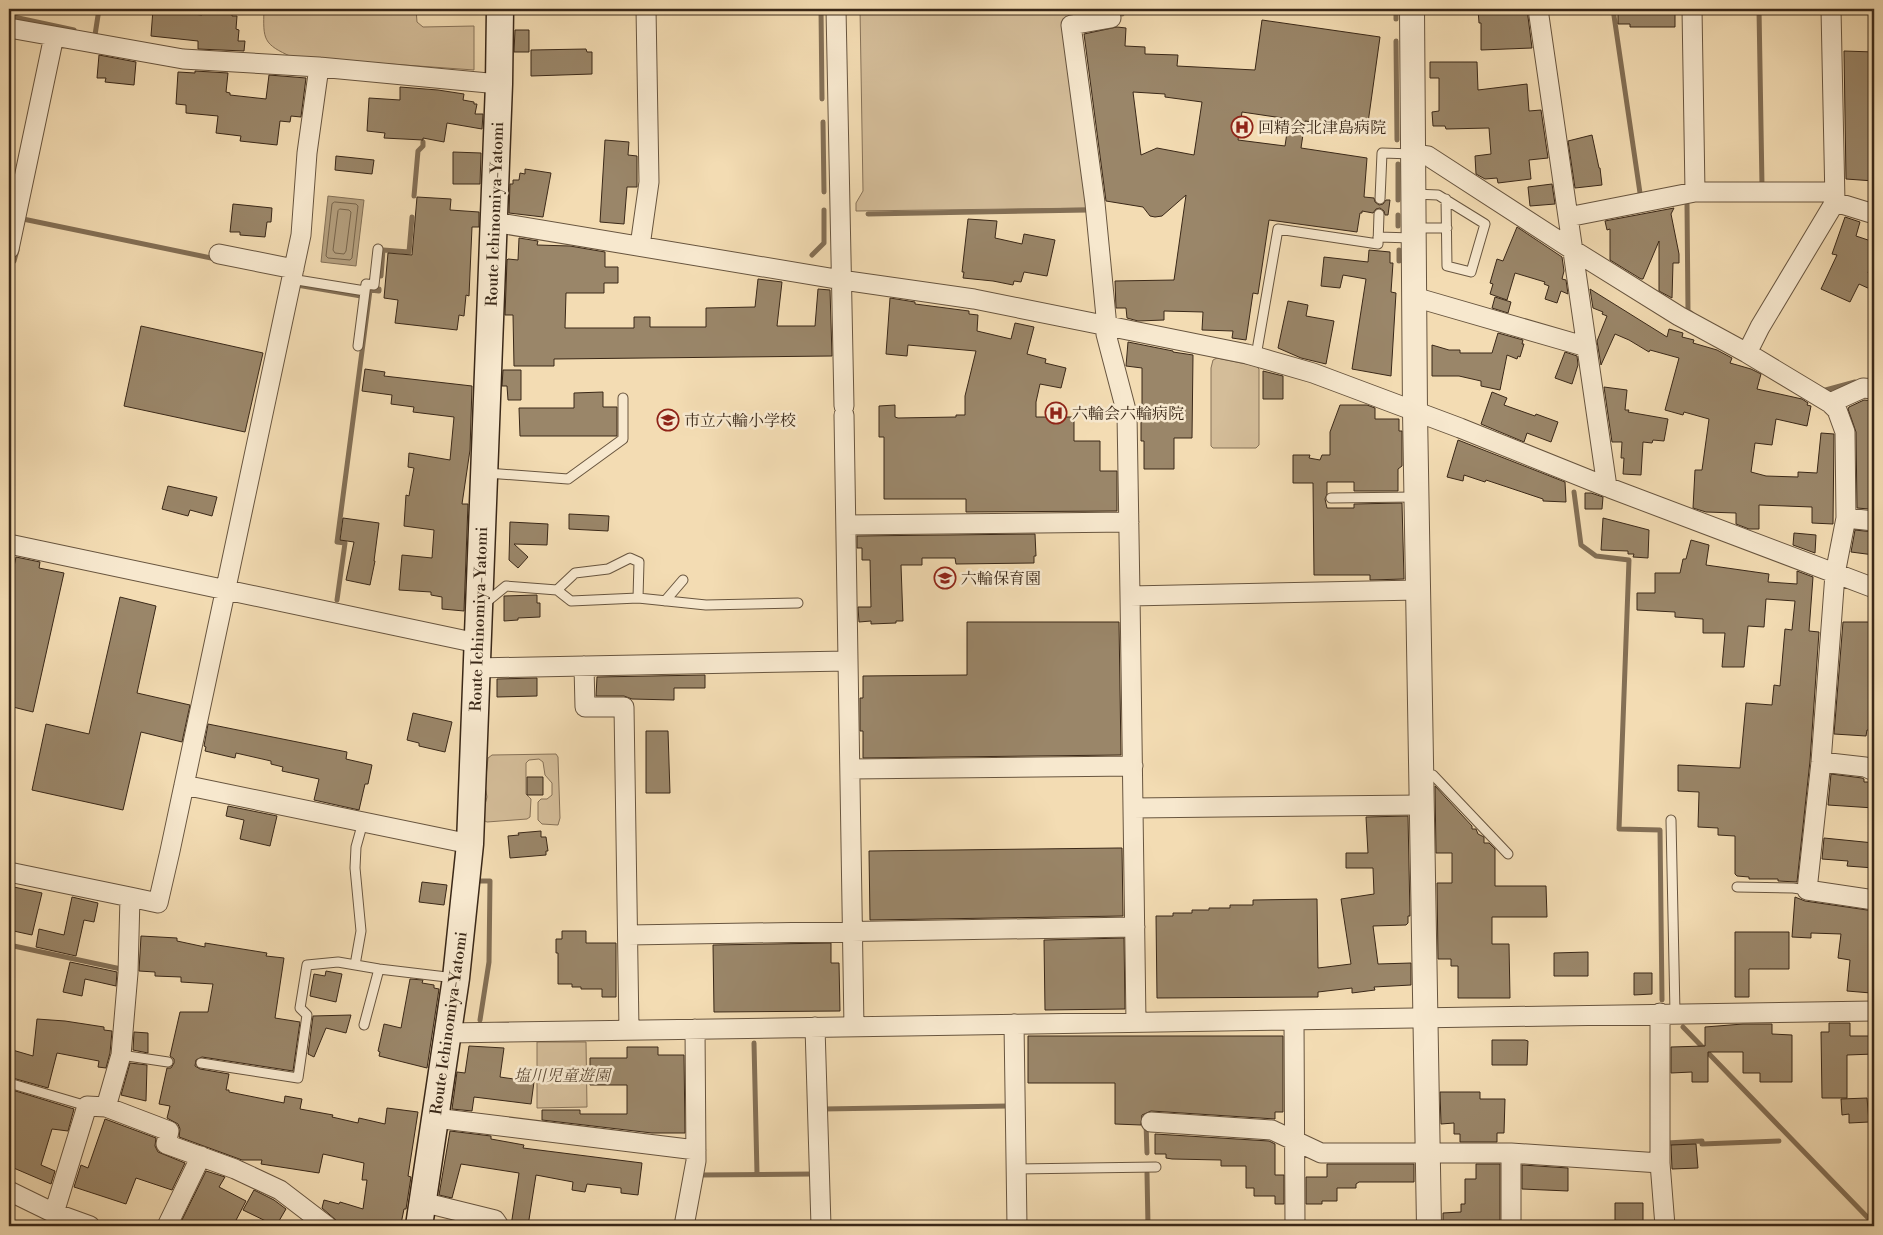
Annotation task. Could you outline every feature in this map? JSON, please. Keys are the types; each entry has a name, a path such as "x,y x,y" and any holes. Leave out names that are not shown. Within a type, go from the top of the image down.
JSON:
{"main road":[{"name":"Route Ichinomiya-Yatomi","path":"421,1214 449,1033 470,844 499,84 500,9"}],"street":[{"path":"640,246 649,182 646,9"},
{"path":"836,9 854,1027"},
{"path":"1412,9 1415,412 1429,1226"},
{"path":"1538,9 1607,488"},
{"path":"1692,9 1695,192"},
{"path":"1747,353 1834,197 1831,9"},
{"path":"1111,18 1071,25 1095,203 1107,326 1106,334 1127,414 1136,1022"},
{"path":"9,28 184,59 319,67 499,84"},
{"path":"9,249 54,36"},
{"path":"9,872 158,903 301,235 308,152 319,67"},
{"path":"1413,154 1428,156 1679,316 1747,353 1830,403 1837,410 1846,432 1846,518 1835,574 1820,762 1807,890 1874,900"},
{"path":"1568,217 1695,192 1834,197 1874,214"},
{"path":"493,222 842,280 974,299 1256,356 1313,373 1460,428 1607,488 1874,588"},
{"path":"219,254 293,274"},
{"path":"1414,297 1587,347"},
{"path":"1830,403 1863,388 1874,389"},
{"path":"1846,518 1874,521"},
{"path":"846,525 1129,522"},
{"path":"9,544 226,590 477,656 584,666 848,661"},
{"path":"1130,596 1418,590"},
{"path":"584,666 585,707 624,707 629,1030"},
{"path":"1820,762 1865,767 1874,771"},
{"path":"850,768 1133,766"},
{"path":"184,785 470,844"},
{"path":"1133,808 1421,805"},
{"path":"106,1107 121,1055 128,973 130,897"},
{"path":"628,935 1135,927"},
{"path":"449,1033 1874,1011"},
{"path":"1665,1226 1660,1163 1668,1013"},
{"path":"1294,1020 1295,1226"},
{"path":"1014,1024 1017,1226"},
{"path":"815,1027 821,1226"},
{"path":"684,1226 696,1161 695,1029"},
{"path":"54,1213 87,1106 106,1107 169,1131 166,1144 201,1156 280,1190 327,1226"},
{"path":"435,1118 696,1150"},
{"path":"1151,1122 1272,1130 1321,1153 1511,1153 1660,1163"},
{"path":"1511,1153 1511,1226"},
{"path":"167,1226 201,1156"},
{"path":"9,1190 54,1213 90,1226"},
{"path":"421,1214 495,1220 499,1226"}],"lane":[{"path":"1380,199 1382,152 1413,154"},
{"path":"1413,194 1438,195 1446,199 1485,224 1471,272 1447,266 1446,199"},
{"path":"1256,356 1278,229 1378,244 1379,214"},
{"path":"1378,237 1446,228"},
{"path":"358,346 366,284 374,284 378,249"},
{"path":"293,274 365,291"},
{"path":"484,473 568,479 624,438 624,398"},
{"path":"1331,498 1417,497"},
{"path":"557,590 575,573 608,569 630,558 639,562 638,598"},
{"path":"665,601 683,580"},
{"path":"478,609 506,586 557,590 571,601 638,598 706,605 798,603"},
{"path":"1421,775 1434,775 1508,854"},
{"path":"1668,1013 1671,820"},
{"path":"355,965 361,931 354,868 356,847 363,822"},
{"path":"1737,887 1807,890"},
{"path":"200,1063 298,1078 307,1016 300,1008 307,965 338,962 456,978"},
{"path":"364,1025 379,969"},
{"path":"121,1055 168,1062"},
{"path":"9,1083 87,1106"},
{"path":"1016,1169 1156,1166"}],"green space":[{"path":"264,9 416,9 417,22 423,27 474,26 474,70 292,57 275,48 267,40 264,28"},
{"path":"860,9 1117,9 1065,20 1089,208 856,211 856,203 863,191"},
{"path":"1217,358 1256,366 1259,369 1259,445 1256,448 1213,448 1211,446 1211,368 1213,360"},
{"path":"556,754 558,757 560,818 558,825 542,824 538,820 538,802 552,795 552,783 545,775 543,762 539,759 529,760 526,763 526,794 531,799 530,817 527,819 487,822 481,819 487,797 485,786 488,758 492,755"},
{"name":"塩川児童遊園","path":"537,1042 586,1042 587,1107 537,1108"}],"water":[{"path":"328,196 364,200 356,266 321,262"}],"building":[{"path":"153,9 174,9 173,12 202,15 202,11 237,16 236,29 239,30 238,41 245,41 244,51 198,49 198,41 151,36"},
{"path":"1478,9 1527,9 1532,48 1481,50 1481,23 1479,23"},
{"path":"1618,9 1675,9 1675,27 1630,27 1630,24 1618,24"},
{"path":"1262,20 1380,37 1367,130 1305,121 1301,148 1367,158 1364,197 1374,198 1375,202 1379,205 1383,204 1386,200 1390,200 1388,215 1385,215 1384,211 1380,208 1376,209 1373,213 1362,211 1357,232 1269,220 1258,294 1253,293 1246,340 1232,338 1233,331 1202,330 1203,312 1164,311 1164,320 1138,321 1127,318 1126,308 1116,308 1115,281 1174,280 1186,195 1162,216 1155,217 1150,216 1143,207 1106,201 1084,34 1117,27 1126,28 1125,46 1145,47 1145,54 1178,55 1177,66 1255,70","holes":["1133,92 1165,94 1165,97 1202,102 1194,155 1157,148 1141,155","1242,112 1289,119 1285,146 1238,140"]},
{"path":"515,30 529,30 529,52 514,52"},
{"path":"586,49 587,52 592,52 592,74 531,76 531,50"},
{"path":"1844,51 1874,52 1874,181 1846,179"},
{"path":"99,55 136,62 134,85 105,82 106,78 97,78"},
{"path":"1430,62 1477,62 1478,90 1527,84 1529,111 1541,110 1548,158 1529,160 1531,179 1498,183 1497,178 1485,179 1476,174 1475,156 1491,154 1489,128 1446,129 1445,126 1433,126 1432,112 1439,111 1439,78 1430,78"},
{"path":"195,71 228,73 226,92 230,93 230,95 266,99 269,75 306,78 301,117 291,116 290,122 280,121 277,145 240,141 241,136 216,133 218,116 186,113 186,105 176,104 178,72 195,73"},
{"path":"400,87 464,94 463,100 477,104 475,114 483,114 482,129 447,123 444,142 423,138 423,140 384,138 385,133 367,131 369,98 400,100"},
{"path":"1592,135 1602,185 1575,188 1568,141"},
{"path":"605,140 629,142 628,155 637,156 637,187 627,187 624,224 600,222"},
{"path":"453,152 481,153 480,184 453,184"},
{"path":"336,156 374,160 372,174 335,170"},
{"path":"525,169 551,173 543,217 509,213 510,184 513,184 513,180 519,180 520,173 525,174"},
{"path":"1552,184 1555,204 1530,206 1528,187"},
{"path":"417,197 451,199 450,210 479,212 479,227 472,227 469,296 466,295 464,316 459,315 457,330 395,323 398,300 384,298 388,253 412,255"},
{"path":"233,204 272,208 271,222 267,222 265,237 240,235 240,232 230,232"},
{"path":"1674,208 1671,214 1679,263 1673,263 1672,298 1659,291 1659,241 1643,279 1641,279 1610,260 1610,229 1607,230 1605,221"},
{"path":"1845,217 1860,222 1856,236 1874,242 1874,253 1868,273 1874,276 1874,281 1870,289 1859,284 1850,302 1821,289 1837,255 1832,254"},
{"path":"968,219 997,221 995,238 1022,244 1024,234 1055,240 1047,276 1024,272 1021,282 1014,281 1013,285 963,278 964,272 962,272"},
{"path":"1517,227 1562,257 1564,271 1562,279 1566,280 1568,294 1561,291 1557,303 1545,299 1549,286 1544,284 1545,282 1515,273 1507,300 1490,294 1493,284 1490,283 1497,259 1503,261"},
{"path":"519,238 538,241 537,245 570,246 605,252 605,267 618,267 618,283 604,283 604,293 566,293 565,328 634,328 634,317 650,317 650,327 706,327 706,308 755,307 758,279 782,282 777,326 815,326 818,289 830,290 832,356 554,359 554,366 514,366 513,315 505,315 507,260 518,260"},
{"path":"1369,250 1390,252 1390,263 1393,263 1391,292 1396,293 1391,376 1352,369 1366,279 1343,275 1340,288 1321,286 1324,257 1368,262"},
{"path":"1590,289 1667,337 1669,329 1683,333 1682,337 1694,340 1693,343 1717,350 1732,358 1730,363 1761,374 1757,389 1802,399 1808,403 1807,405 1811,406 1807,426 1776,419 1772,445 1755,443 1751,472 1766,476 1798,477 1798,472 1817,473 1821,433 1834,434 1833,524 1812,523 1812,507 1759,505 1759,529 1749,529 1736,524 1736,513 1706,512 1693,508 1695,470 1702,470 1709,419 1684,412 1683,415 1665,410 1679,358 1650,350 1649,352 1615,334 1601,365 1597,341 1607,316 1593,308"},
{"path":"1495,297 1511,302 1508,313 1492,308"},
{"path":"890,298 915,302 915,304 969,311 969,314 978,315 977,331 1011,339 1015,323 1034,327 1027,354 1046,359 1045,363 1066,368 1061,388 1040,384 1036,402 1036,417 1074,417 1074,441 1100,441 1100,471 1117,471 1117,511 966,512 966,499 884,499 884,437 879,437 879,406 895,405 895,417 898,418 956,417 956,415 965,415 965,396 976,351 908,345 907,356 886,354"},
{"path":"1288,301 1308,305 1306,316 1334,321 1326,364 1301,358 1278,348"},
{"path":"141,326 263,353 245,432 124,406"},
{"path":"1498,333 1523,340 1522,344 1524,344 1520,357 1518,356 1517,359 1507,355 1500,390 1481,386 1481,381 1459,376 1432,376 1432,345 1449,350 1460,350 1460,353 1492,353"},
{"path":"1128,342 1193,355 1192,438 1174,438 1174,469 1144,469 1144,441 1141,441 1141,417 1161,417 1162,412 1142,407 1142,368 1126,366"},
{"path":"1565,352 1577,356 1578,365 1572,384 1555,378"},
{"path":"365,369 385,372 384,376 472,386 470,450 462,504 468,504 464,611 442,609 442,597 431,595 431,592 399,590 402,555 432,558 434,530 404,526 406,495 409,496 414,468 408,467 409,453 450,460 454,417 413,412 414,407 391,404 392,395 362,391"},
{"path":"503,370 521,370 521,400 508,400 507,386 502,386"},
{"path":"1263,371 1283,376 1283,399 1263,399"},
{"path":"1604,387 1627,390 1625,410 1629,410 1628,412 1668,419 1664,441 1653,440 1652,443 1643,442 1641,475 1623,474 1622,442 1612,442"},
{"path":"603,392 603,407 617,407 617,436 520,436 519,408 574,408 574,393"},
{"path":"1492,392 1507,398 1504,405 1558,422 1551,442 1527,433 1524,442 1481,424"},
{"path":"1864,400 1874,401 1874,493 1870,493 1869,509 1857,508 1856,432 1848,409"},
{"path":"1340,405 1367,405 1375,408 1375,419 1399,419 1399,431 1402,431 1402,466 1398,469 1398,491 1354,491 1354,482 1327,482 1325,499 1327,508 1354,508 1354,504 1402,503 1404,579 1370,580 1370,575 1314,575 1313,483 1293,483 1293,455 1310,455 1309,458 1320,460 1322,455 1330,455 1330,432"},
{"path":"1458,440 1565,482 1566,502 1543,501 1543,499 1486,480 1485,482 1464,475 1463,481 1447,477"},
{"path":"168,486 217,497 212,516 190,510 188,516 162,509"},
{"path":"1585,493 1603,497 1602,509 1585,509"},
{"path":"569,514 609,516 608,531 569,529"},
{"path":"343,518 379,523 375,561 370,585 346,580 354,542 340,540"},
{"path":"1603,518 1649,530 1648,558 1633,557 1634,554 1628,554 1628,551 1601,550"},
{"path":"510,522 548,524 547,545 514,544 528,557 518,568 509,560"},
{"path":"1855,530 1874,532 1874,555 1851,552"},
{"path":"1794,533 1816,535 1815,553 1793,545"},
{"path":"1035,534 1036,556 1034,556 1034,563 956,564 955,558 922,558 922,565 901,565 903,621 871,624 871,621 859,622 858,607 871,607 870,560 862,560 862,548 857,548 857,536"},
{"path":"1691,540 1709,545 1706,565 1769,574 1768,582 1797,584 1797,571 1813,577 1809,631 1819,632 1810,761 1797,882 1778,881 1778,879 1749,879 1749,877 1737,876 1735,874 1735,836 1718,835 1718,828 1698,827 1699,792 1678,791 1678,765 1740,768 1746,703 1772,705 1774,685 1780,686 1785,629 1792,630 1795,601 1766,599 1764,627 1748,626 1744,667 1722,667 1725,633 1703,633 1703,619 1675,617 1675,612 1637,610 1637,593 1655,593 1655,573 1680,573 1683,559 1686,559"},
{"path":"16,557 40,562 39,568 64,573 33,712 9,706 9,590"},
{"path":"537,595 537,603 540,603 540,617 504,621 504,596"},
{"path":"120,597 156,606 137,693 190,705 182,742 141,732 123,810 32,790 46,724 89,734"},
{"path":"967,622 1119,622 1121,755 863,758 863,731 860,731 860,698 863,698 863,676 967,675"},
{"path":"1843,622 1874,622 1872,730 1867,730 1866,736 1834,734"},
{"path":"705,675 705,688 674,688 674,700 596,696 597,677"},
{"path":"537,678 537,696 497,697 497,679"},
{"path":"413,713 452,722 445,752 419,746 419,743 407,740"},
{"path":"208,724 347,752 346,759 372,765 359,810 314,800 319,779 282,771 283,767 271,764 271,761 236,753 235,758 205,751 206,747 204,746"},
{"path":"646,731 668,731 670,793 646,793"},
{"path":"1831,774 1862,778 1864,782 1874,782 1874,808 1828,805"},
{"path":"527,777 543,777 543,795 527,795"},
{"path":"1435,786 1472,826 1472,829 1476,829 1478,834 1484,837 1484,843 1489,843 1495,849 1495,886 1546,886 1547,917 1492,917 1492,944 1509,944 1510,998 1458,998 1458,966 1451,966 1451,959 1438,959 1437,883 1452,883 1452,853 1436,853"},
{"path":"228,806 277,816 270,846 240,839 244,820 226,816"},
{"path":"1408,816 1410,916 1408,916 1408,923 1406,925 1373,926 1378,964 1411,963 1411,985 1374,987 1375,990 1352,993 1352,988 1318,992 1318,997 1157,998 1156,916 1173,916 1173,913 1192,913 1192,910 1209,910 1209,908 1230,908 1230,905 1253,905 1253,900 1317,899 1318,968 1351,964 1341,899 1374,894 1373,868 1346,868 1346,853 1368,853 1366,817"},
{"path":"541,831 541,837 546,837 548,851 546,851 546,855 510,858 508,836"},
{"path":"1824,838 1874,843 1874,868 1847,866 1848,861 1822,859"},
{"path":"1122,848 1123,916 870,920 869,851"},
{"path":"422,882 447,885 444,905 419,902"},
{"path":"9,886 42,893 32,935 9,930"},
{"path":"72,897 98,903 94,922 84,920 76,956 36,947 39,929 64,935"},
{"path":"1795,897 1805,901 1874,911 1874,968 1871,993 1847,991 1850,960 1838,958 1841,934 1811,933 1811,938 1792,937"},
{"path":"562,931 586,931 586,943 616,943 616,997 602,997 602,989 581,989 581,987 572,987 572,984 558,984 556,939 562,939"},
{"path":"1735,932 1789,932 1789,969 1749,969 1749,997 1735,997"},
{"path":"141,936 177,938 177,941 205,947 205,943 267,953 266,956 284,958 275,1018 300,1022 293,1071 202,1057 196,1060 195,1066 200,1069 229,1074 226,1090 229,1090 229,1092 284,1103 285,1096 302,1099 300,1109 333,1115 332,1117 358,1123 359,1118 385,1124 387,1108 418,1112 408,1176 411,1177 406,1209 404,1209 401,1224 387,1226 353,1221 352,1226 337,1221 322,1208 324,1200 339,1204 340,1202 363,1209 367,1180 362,1180 364,1163 323,1154 319,1173 261,1164 262,1160 242,1160 179,1137 180,1129 178,1124 167,1118 170,1106 159,1104 167,1068 171,1068 174,1063 174,1059 170,1056 180,1012 208,1012 213,984 181,982 181,977 155,976 155,972 139,971"},
{"path":"1124,938 1125,1009 1045,1010 1044,940"},
{"path":"831,943 831,963 839,963 840,1011 714,1012 713,945"},
{"path":"1588,952 1588,976 1554,976 1554,953"},
{"path":"70,962 117,972 116,986 85,979 82,996 63,992"},
{"path":"326,971 342,974 336,1002 310,996 314,974 325,976"},
{"path":"1634,973 1652,973 1652,994 1634,995"},
{"path":"410,979 423,980 422,983 434,985 434,988 439,989 427,1068 379,1056 380,1052 378,1051 384,1024 401,1028"},
{"path":"351,1015 346,1033 326,1028 314,1057 308,1054 313,1016"},
{"path":"37,1019 104,1027 104,1030 112,1031 110,1053 106,1068 98,1067 99,1061 57,1053 48,1088 9,1077 9,1049 33,1056"},
{"path":"1829,1023 1850,1023 1850,1036 1874,1036 1874,1054 1847,1055 1847,1098 1822,1098 1821,1032 1829,1032"},
{"path":"1772,1024 1772,1034 1792,1035 1792,1082 1760,1082 1760,1073 1743,1073 1743,1052 1708,1052 1708,1082 1692,1082 1692,1072 1671,1073 1671,1047 1705,1046 1705,1027"},
{"path":"134,1032 148,1033 148,1053 133,1050"},
{"path":"1028,1036 1283,1036 1283,1112 1275,1112 1275,1119 1151,1111 1142,1115 1141,1125 1115,1124 1115,1083 1028,1083"},
{"path":"1492,1040 1528,1041 1527,1065 1492,1065"},
{"path":"469,1046 504,1048 500,1077 534,1082 531,1104 474,1097 472,1111 452,1109 457,1072 465,1073"},
{"path":"627,1047 658,1047 658,1055 684,1055 685,1133 652,1133 542,1120 542,1110 580,1110 580,1114 627,1114 627,1085 590,1085 590,1058 627,1058"},
{"path":"130,1063 147,1065 146,1101 121,1095"},
{"path":"9,1089 74,1109 68,1131 52,1129 41,1165 55,1171 51,1184 9,1166"},
{"path":"1440,1092 1480,1092 1480,1099 1505,1099 1504,1133 1497,1133 1497,1142 1460,1142 1460,1134 1454,1134 1454,1123 1441,1124"},
{"path":"1867,1098 1869,1122 1849,1123 1849,1114 1842,1115 1841,1099"},
{"path":"105,1119 156,1138 155,1146 158,1152 185,1163 172,1190 136,1178 126,1204 74,1187 81,1165 88,1168"},
{"path":"450,1131 491,1136 491,1139 524,1145 523,1148 642,1163 638,1195 621,1193 621,1188 587,1184 585,1192 572,1190 573,1182 536,1175 528,1226 511,1226 519,1173 461,1164 452,1198 439,1195"},
{"path":"1155,1134 1269,1141 1275,1144 1275,1175 1284,1175 1284,1204 1275,1204 1275,1196 1254,1196 1254,1188 1246,1188 1246,1166 1221,1166 1221,1160 1172,1159 1166,1158 1166,1154 1155,1154"},
{"path":"1696,1144 1698,1168 1672,1169 1671,1145"},
{"path":"1327,1164 1414,1164 1414,1182 1359,1182 1356,1184 1356,1188 1337,1188 1337,1201 1322,1201 1322,1204 1306,1204 1306,1177 1327,1177"},
{"path":"1476,1164 1500,1164 1500,1226 1443,1226 1443,1213 1461,1212 1461,1204 1465,1204 1465,1179 1476,1179"},
{"path":"1522,1165 1568,1168 1568,1191 1522,1189"},
{"path":"206,1171 225,1177 219,1187 246,1201 233,1226 179,1226"},
{"path":"254,1190 274,1200 286,1209 276,1226 243,1210"},
{"path":"1615,1203 1643,1203 1643,1223 1615,1223"}],"waterway":[{"path":"95,35 99,9"},
{"path":"821,9 822,99"},
{"path":"1122,9 1122,14"},
{"path":"1396,9 1396,19"},
{"path":"1613,9 1640,193"},
{"path":"1759,9 1762,186"},
{"path":"9,16 74,30"},
{"path":"1396,41 1397,140"},
{"path":"823,122 824,192"},
{"path":"414,196 418,151 423,146 423,142"},
{"path":"1398,164 1398,200"},
{"path":"1687,204 1688,311 1692,314"},
{"path":"812,255 824,243 824,210"},
{"path":"868,214 1088,210"},
{"path":"1398,215 1398,226"},
{"path":"381,276 383,250 409,252 412,217"},
{"path":"23,219 216,259"},
{"path":"14,261 17,250"},
{"path":"1399,250 1399,261"},
{"path":"9,287 11,278"},
{"path":"297,285 361,296"},
{"path":"337,600 345,543 337,542 370,290 379,291 379,289"},
{"path":"1822,391 1855,382"},
{"path":"1574,492 1581,545 1596,556 1629,560 1619,829 1660,830 1662,1000"},
{"path":"478,881 490,881 489,962 480,1020"},
{"path":"9,945 121,969"},
{"path":"1683,1027 1874,1224"},
{"path":"754,1043 757,1174"},
{"path":"823,1109 1008,1106"},
{"path":"1146,1123 1147,1153"},
{"path":"1667,1143 1702,1141 1702,1144 1779,1141"},
{"path":"1147,1173 1148,1226"},
{"path":"701,1175 813,1174"}],"place":[{"name":"回精会北津島病院","path":"1242,127"},
{"name":"六輪会六輪病院","path":"1056,413"},
{"name":"市立六輪小学校","path":"668,420"},
{"name":"六輪保育園","path":"945,578"}]}
